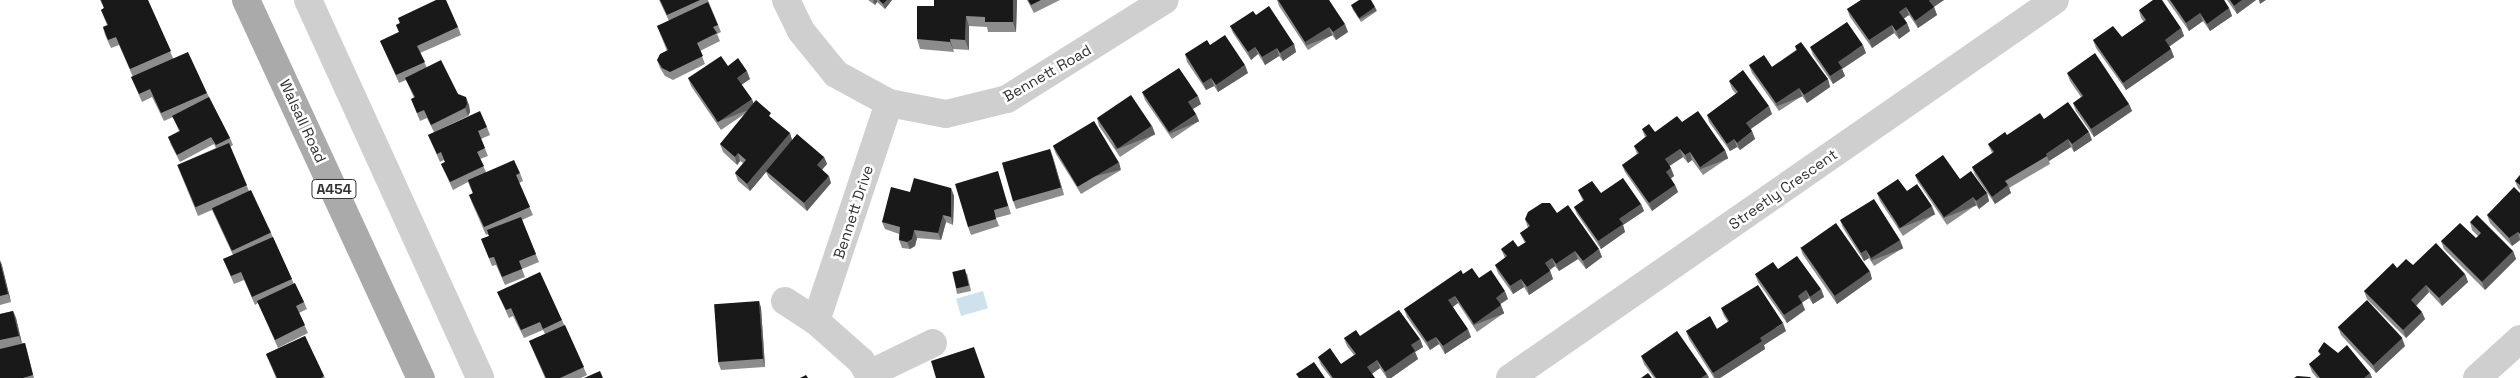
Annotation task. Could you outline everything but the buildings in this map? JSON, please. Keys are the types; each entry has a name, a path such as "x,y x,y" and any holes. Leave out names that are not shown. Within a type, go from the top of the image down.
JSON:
{"main road":[{"name":"Walsall Road","path":"246,0 421,378"}],"street":[{"path":"310,0 480,378"},
{"name":"Bennett Road","path":"786,0 801,31 836,74 889,103 946,114 1007,99 1165,0"},
{"name":"Streetly Crescent","path":"1510,378 2056,0"},
{"name":"Bennett Drive","path":"816,321 889,103"},
{"path":"785,301 816,321 861,361 870,376 933,343"},
{"path":"2477,378 2520,339"}],"water":[{"path":"983,291 988,308 961,316 956,299"}]}
